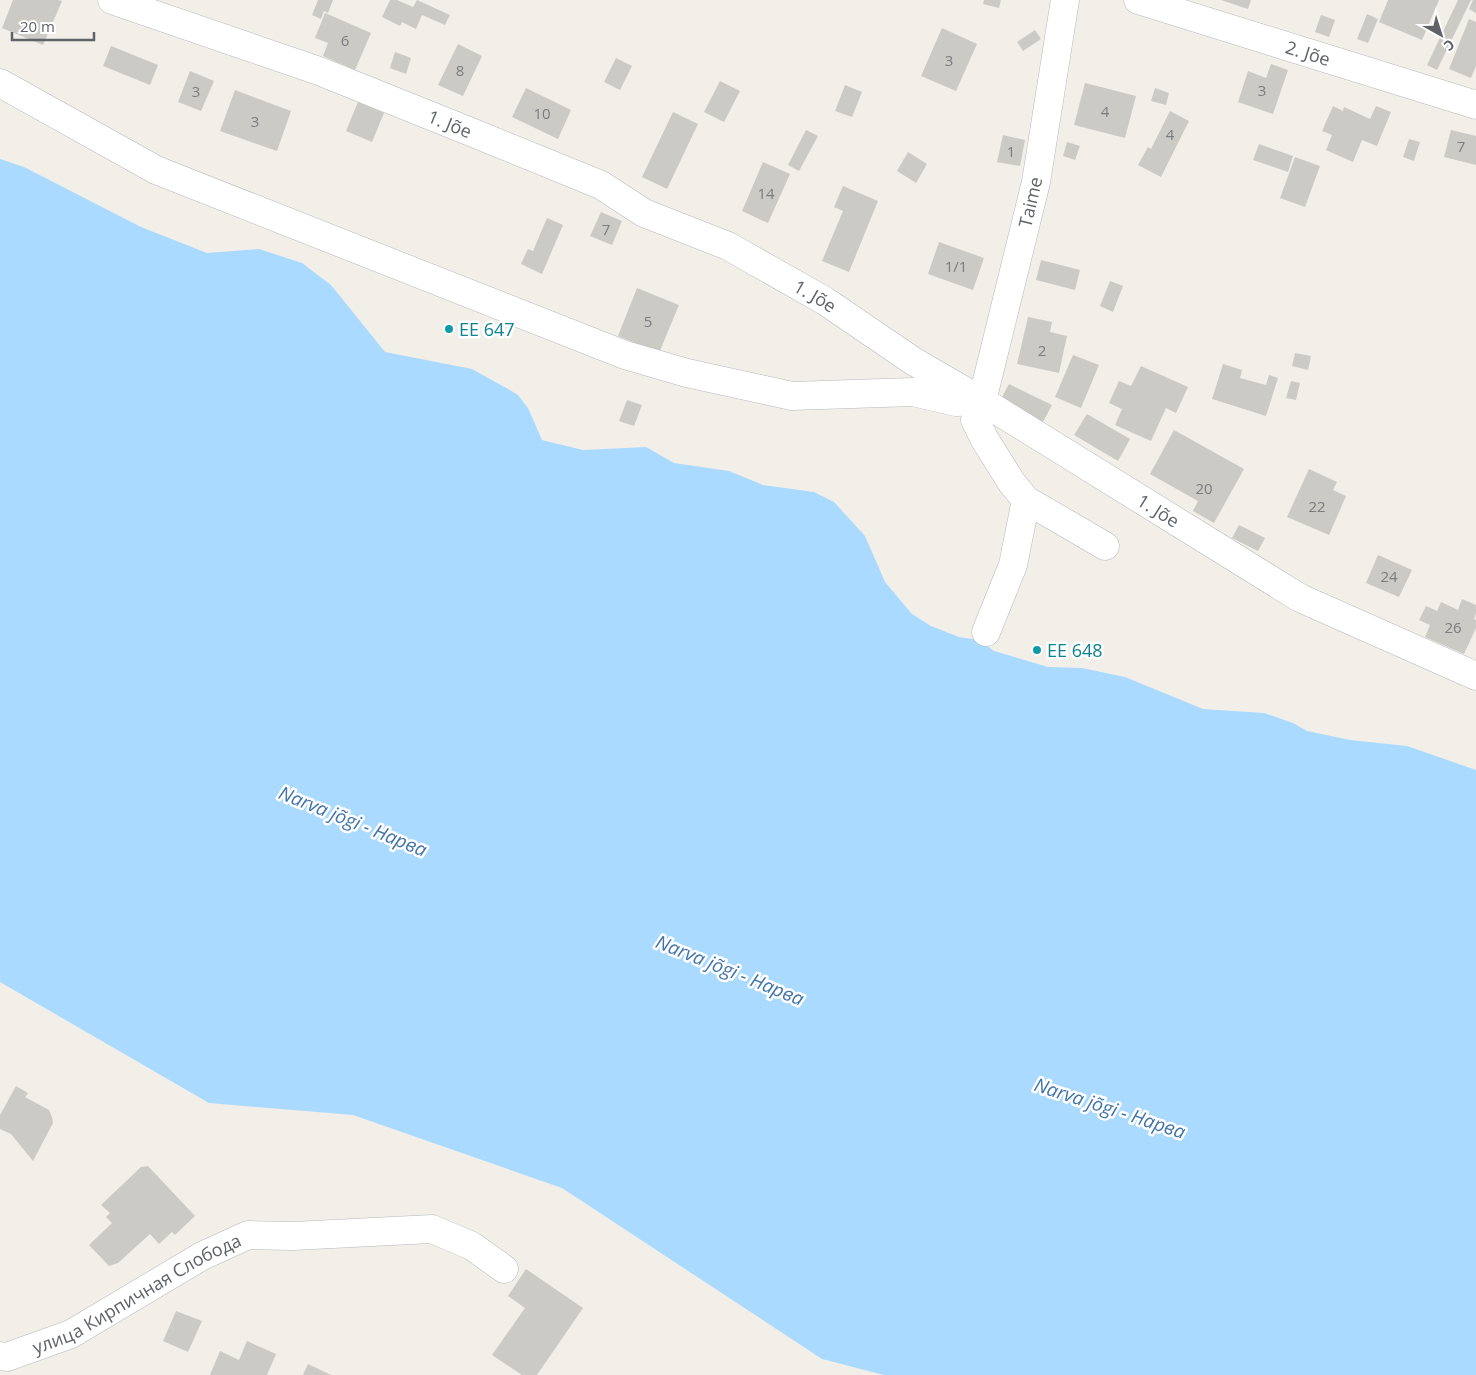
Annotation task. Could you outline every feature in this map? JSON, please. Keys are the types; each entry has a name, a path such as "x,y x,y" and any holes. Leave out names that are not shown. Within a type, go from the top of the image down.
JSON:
{"street":[{"name":"1. Jõe","path":"112,0 319,72 466,130 600,185 644,213 728,246 825,301 913,361 982,401 1300,598 1476,676"},
{"name":"Taime","path":"1026,500 1012,483 985,440 975,420 982,401 1036,182 1065,0"},
{"name":"2. Jõe","path":"1138,0 1476,105"},
{"path":"0,83 156,170 625,355 688,373 792,396 913,392 956,402 982,401"},
{"path":"986,632 1013,565 1026,500 1105,546"},
{"name":"улица Кирпичная Слобода","path":"0,1356 7,1357 71,1334 202,1256 248,1235 293,1236 432,1229 472,1246 504,1269"}],"water":[{"name":"Narva jõgi - Нарва","path":"0,159 24,167 141,227 207,253 259,249 302,263 331,285 385,352 472,369 508,389 518,395 528,408 542,440 583,450 646,447 674,463 729,471 763,485 814,492 834,502 865,536 885,582 912,614 931,626 959,637 979,640 994,651 1048,667 1082,668 1125,677 1203,709 1264,713 1293,723 1307,731 1350,740 1407,746 1476,770 1476,1375 884,1375 822,1359 562,1188 353,1115 209,1103 0,982"}],"building":[{"path":"13,0 62,1 43,45 2,28"},
{"path":"318,0 333,0 328,13 324,11 321,19 312,15"},
{"path":"390,0 397,0 413,7 417,0 450,15 445,25 422,15 416,29 402,22 400,26 382,17"},
{"path":"984,0 1001,0 999,8 983,4"},
{"path":"1221,0 1251,0 1248,9"},
{"path":"1388,0 1439,0 1422,40 1379,22"},
{"path":"1458,0 1471,0 1437,70 1427,65"},
{"path":"1473,0 1476,0 1476,13 1469,9"},
{"path":"325,13 371,33 355,70 323,56 328,43 315,38"},
{"path":"1367,14 1378,19 1368,43 1357,39"},
{"path":"1321,15 1335,20 1329,37 1315,32"},
{"path":"1469,19 1476,22 1476,66 1471,78 1449,69"},
{"path":"942,28 977,44 956,91 921,76"},
{"path":"1035,30 1041,39 1023,51 1017,42"},
{"path":"458,44 482,56 463,96 438,85"},
{"path":"111,46 158,65 150,85 103,66"},
{"path":"395,52 411,58 406,74 390,68"},
{"path":"616,58 632,66 620,90 604,82"},
{"path":"1271,64 1288,70 1273,114 1238,102 1248,71 1266,78"},
{"path":"190,71 214,81 201,111 178,102"},
{"path":"720,81 740,91 724,122 704,112"},
{"path":"1085,83 1136,96 1125,138 1074,125"},
{"path":"845,85 862,92 852,117 835,111"},
{"path":"526,88 571,110 558,139 512,117"},
{"path":"1155,88 1169,93 1166,105 1151,101"},
{"path":"235,90 291,111 277,151 220,131"},
{"path":"358,102 384,113 372,142 346,131"},
{"path":"1333,106 1343,111 1344,107 1370,119 1376,106 1391,112 1377,146 1362,140 1353,162 1326,150 1332,135 1322,131"},
{"path":"1170,111 1189,121 1161,177 1138,165 1148,147 1151,149"},
{"path":"673,112 698,124 667,189 642,177"},
{"path":"806,130 818,136 799,171 788,165"},
{"path":"1451,130 1476,136 1476,165 1444,157"},
{"path":"1003,135 1025,140 1020,166 997,162"},
{"path":"1409,139 1420,142 1414,161 1403,157"},
{"path":"1067,142 1080,146 1075,160 1063,156"},
{"path":"1259,144 1293,156 1288,172 1253,160"},
{"path":"908,152 927,164 916,183 897,171"},
{"path":"1295,157 1320,166 1305,207 1280,198"},
{"path":"763,162 790,174 768,223 742,211"},
{"path":"843,186 878,201 849,272 822,261 843,211 834,207"},
{"path":"601,212 622,221 612,245 590,236"},
{"path":"547,218 563,225 542,274 521,264 528,249 533,251"},
{"path":"939,242 984,258 973,290 928,274"},
{"path":"1041,260 1080,270 1075,290 1036,280"},
{"path":"1110,281 1123,286 1113,312 1100,306"},
{"path":"637,288 679,305 659,353 618,336"},
{"path":"1028,317 1052,322 1050,332 1067,336 1059,373 1017,364"},
{"path":"1295,353 1311,356 1308,370 1292,366"},
{"path":"1073,355 1099,365 1081,408 1055,397"},
{"path":"1223,364 1242,370 1240,378 1266,385 1269,375 1278,378 1266,416 1212,399"},
{"path":"1141,366 1188,387 1176,413 1166,408 1151,441 1115,425 1122,409 1109,403 1119,381 1131,386"},
{"path":"1291,381 1300,383 1296,400 1286,398"},
{"path":"1009,384 1052,405 1043,422 1000,401"},
{"path":"627,400 642,405 634,426 619,421"},
{"path":"1087,414 1130,439 1118,461 1074,435"},
{"path":"1174,430 1244,469 1214,523 1193,511 1198,501 1150,474"},
{"path":"1309,469 1337,482 1333,490 1346,496 1329,535 1287,517"},
{"path":"1239,525 1265,538 1258,551 1232,538"},
{"path":"1378,555 1412,570 1399,597 1366,583"},
{"path":"1462,599 1476,605 1474,619 1476,620 1476,628 1464,654 1425,637 1430,625 1419,620 1426,606 1437,611 1441,602 1458,610"},
{"path":"16,1086 28,1093 25,1097 49,1110 52,1117 53,1123 33,1161 11,1134 0,1129 0,1115"},
{"path":"148,1166 195,1216 175,1235 172,1232 159,1244 150,1234 118,1263 109,1266 89,1245 112,1223 106,1217 110,1213 101,1205 141,1167"},
{"path":"526,1269 583,1308 537,1375 522,1375 492,1355 525,1308 508,1296"},
{"path":"176,1311 202,1321 188,1352 163,1341"},
{"path":"247,1341 276,1354 267,1375 210,1375 220,1351 239,1360"},
{"path":"308,1364 331,1375 303,1375"}],"place":[{"name":"EE 647","path":"449,329"},
{"name":"EE 648","path":"1037,650"}]}
